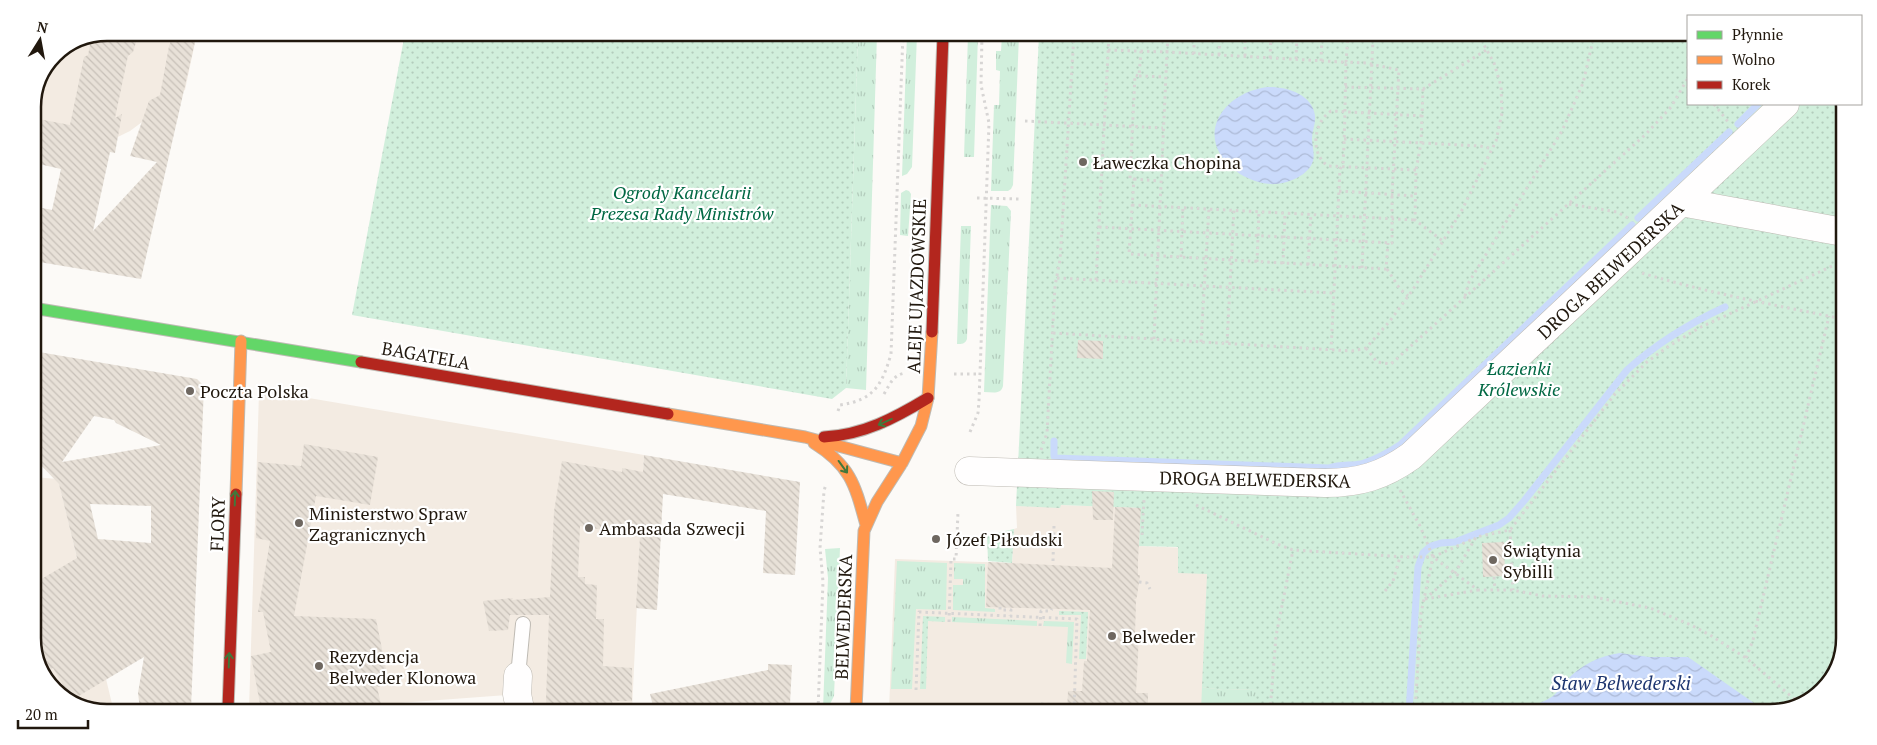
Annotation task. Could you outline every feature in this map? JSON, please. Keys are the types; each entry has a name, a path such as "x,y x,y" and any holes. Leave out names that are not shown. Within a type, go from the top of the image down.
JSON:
{"street":[{"name":"ALEJE UJAZDOWSKIE","path":"866,525 902,463 920,426 928,398 943,41"},
{"name":"DROGA BELWEDERSKA","path":"969,471 1337,483 1361,480 1389,471 1411,456 1784,105"},
{"path":"1681,202 1836,231"},
{"name":"BAGATELA","path":"41,308 805,437 902,463"},
{"name":"FLORY","path":"228,704 242,341"},
{"name":"BAGATELA","path":"805,437 847,435 866,430 898,416 928,398"},
{"path":"805,437 837,459 845,469 857,494 866,525"},
{"name":"BELWEDERSKA","path":"856,704 863,539 866,525"},
{"path":"518,676 517,694 519,704"}],"lane":[{"path":"518,676 523,624"}],"path":[{"path":"835,418 840,405 856,403 866,398 874,390 888,367 892,354 903,41"},
{"path":"970,432 978,413 987,198 989,123 980,85 982,41"},
{"path":"1045,438 1047,433 1057,278 1060,260 1074,41"},
{"path":"1096,280 1109,41"},
{"path":"1154,339 1168,41"},
{"path":"1194,41 1194,54"},
{"path":"1219,55 1220,41"},
{"path":"1245,41 1245,56"},
{"path":"1270,58 1271,41"},
{"path":"1296,59 1297,41"},
{"path":"1321,60 1322,41"},
{"path":"1331,350 1339,191 1341,166 1343,164 1348,41"},
{"path":"1362,268 1373,41"},
{"path":"1053,333 1331,350 1352,351 1366,348 1389,322 1444,242 1493,149 1500,125 1502,96 1496,68 1482,41"},
{"path":"1465,297 1469,282 1566,123 1583,83 1593,41"},
{"path":"1345,86 1423,90 1488,49"},
{"path":"1099,227 1392,243 1392,195 1399,70 1366,63 1108,50"},
{"path":"1139,76 1140,51"},
{"path":"1160,181 1130,179 1135,75 1165,77"},
{"path":"1366,348 1377,362 1391,364 1646,134 1671,107 1687,80"},
{"path":"1416,220 1416,199 1414,196 1416,170 1422,143 1423,90"},
{"path":"1416,170 1328,166 1323,163 1318,153 1316,138 1319,123 1331,111 1423,116"},
{"path":"1025,121 1163,128"},
{"path":"1344,139 1480,146 1493,149"},
{"path":"1134,180 1129,254 1386,269"},
{"path":"1339,191 1414,196"},
{"path":"977,198 1021,199"},
{"path":"1568,204 1605,210"},
{"path":"1132,205 1184,206 1416,220 1444,242"},
{"path":"1181,257 1184,206"},
{"path":"1201,342 1209,208"},
{"path":"1227,343 1234,209"},
{"path":"1257,262 1259,211"},
{"path":"1282,264 1285,212"},
{"path":"1308,265 1311,213"},
{"path":"1388,243 1386,269 1400,289 1408,296"},
{"path":"1619,262 1641,273 1675,283 1836,318"},
{"path":"1513,590 1510,530 1615,394 1632,375 1677,341 1724,316 1836,264"},
{"path":"1057,278 1334,293"},
{"path":"1746,658 1755,630 1829,316"},
{"path":"953,374 980,374"},
{"path":"1142,535 1146,477"},
{"path":"1187,479 1189,502 1293,550 1400,557 1433,557 1476,537 1510,530"},
{"path":"818,704 823,582 820,543 824,491 827,480"},
{"path":"1402,496 1420,526 1433,557 1478,590"},
{"path":"949,622 951,558 956,559 958,512"},
{"path":"1053,561 1054,526"},
{"path":"1425,599 1455,573 1476,537"},
{"path":"1271,704 1276,636 1293,550"},
{"path":"1385,591 1393,581 1400,557"},
{"path":"1416,704 1422,613 1433,557"},
{"path":"1494,577 1494,590"},
{"path":"1139,582 1147,583 1150,589"},
{"path":"1425,599 1478,590 1513,590 1542,596 1609,598 1650,608 1691,625 1746,658 1794,699"},
{"path":"1000,607 1000,610 1010,610 1010,616"},
{"path":"1040,626 1041,611 1051,611 1052,609"},
{"path":"916,690 919,612 1077,619 1076,704"}],"shaded area":[{"path":"108,41 195,41 185,90 130,131 89,151 41,142 43,95 46,82 52,71 57,65 65,65 65,57 71,52 82,46 95,43"},
{"path":"262,390 644,455 632,704 509,704 507,695 399,704 249,704 259,393"},
{"path":"41,478 58,479 112,704 86,700 67,690 50,671 45,659 41,642"},
{"path":"1060,505 1141,508 1139,546 1189,548 1254,563 1255,704 889,704 895,559 1012,563 1014,529 1017,528 1016,506 1060,507"}],"green space":[{"name":"Ogrody Kancelarii Prezesa Rady Ministrów","path":"403,41 858,41 846,388 832,399 352,315"},
{"path":"858,41 877,41 866,390 846,388"},
{"path":"907,41 917,41 912,167 907,174 902,176"},
{"path":"968,41 978,41 974,157 964,157"},
{"path":"1002,41 1019,41 1013,185 1008,191 991,191 994,105 999,105 1000,71 996,70 996,51 1001,51"},
{"name":"Łazienki Królewskie","path":"1039,41 1687,41 1687,105 1836,105 1836,638 1832,659 1825,674 1810,690 1799,697 1770,704 1255,704 1256,689 1223,690 1202,687 1207,574 1178,573 1178,547 1139,546 1140,508 1061,505 1060,508 1016,506"},
{"path":"906,190 911,194 908,236 900,235 901,193"},
{"path":"991,205 1007,206 1011,211 1003,386 998,392 984,392"},
{"path":"961,226 971,226 967,339 963,343 957,344"},
{"path":"1014,529 1012,563 988,561 987,535"},
{"path":"840,548 834,696 830,704 823,704 828,578 825,549"},
{"path":"897,561 947,563 946,610 916,609 912,689 891,689"},
{"path":"954,563 985,564 985,608 995,609 995,612 953,610 953,585 963,585 963,579 954,579"},
{"path":"1059,611 1088,612 1086,659 1079,659 1081,615 1059,615"},
{"path":"923,616 945,617 945,622 928,621 926,689 920,689"},
{"path":"952,617 1037,621 1037,626 952,622"},
{"path":"1044,621 1074,622 1072,664 1066,663 1068,627 1043,626"},
{"path":"1202,687 1223,690 1256,689 1263,704 1201,704"}],"water":[{"path":"1267,87 1290,90 1304,97 1313,108 1315,116 1312,138 1314,158 1311,166 1298,177 1276,184 1257,182 1240,174 1225,161 1217,148 1215,134 1217,121 1224,109 1235,99 1250,91"},
{"name":"Staw Belwederski","path":"1620,653 1649,657 1688,657 1756,704 1538,704 1553,696 1572,675 1584,666 1604,656"}],"building":[{"path":"108,41 136,41 133,52 128,56 115,118 122,114 115,153 110,152 93,231 157,162 130,156 149,101 160,95 171,41 195,41 141,279 41,262 41,208 52,210 61,169 41,164 41,120 70,125 84,57 88,55 90,44"},
{"path":"1078,340 1103,341 1103,359 1077,358"},
{"path":"41,352 197,379 204,386 191,704 139,704 138,693 144,657 78,697 65,688 53,668 50,670 41,642 41,579 77,558 59,484 41,465","holes":["94,416 114,420 116,423 161,445 62,462","90,504 151,506 151,543 98,539"]},
{"path":"304,444 378,457 370,505 316,496 294,616 376,619 389,684 377,687 381,704 260,704 251,656 271,652 263,612 258,612 270,541 256,538 258,462 301,466"},
{"path":"644,455 800,482 795,575 763,573 766,511 663,494 657,610 636,608 640,536 580,526 578,577 585,577 585,584 597,585 596,619 604,619 603,666 632,668 632,701 612,701 613,704 547,704 549,615 510,615 508,630 489,631 483,601 550,597 554,512 562,461 622,472 622,468 643,472"},
{"path":"1092,491 1114,492 1113,520 1093,520"},
{"name":"Belweder","path":"1115,507 1141,508 1138,560 1138,575 1140,575 1137,596 1134,599 1136,601 1135,635 1139,635 1136,693 1148,693 1148,704 1067,704 1068,691 1082,691 1084,661 1087,661 1090,610 986,607 988,562 1112,568"},
{"name":"Świątynia Sybilli","path":"1504,542 1505,576 1483,577 1482,543"},
{"path":"768,664 792,665 790,704 652,704 650,694 768,670"}],"waterway":[{"path":"1738,124 1757,105"},
{"path":"1638,218 1729,132"},
{"path":"1054,441 1055,458 1329,468 1361,464 1400,445 1632,225"},
{"path":"1409,704 1418,567 1423,553 1431,546 1455,542 1499,525 1509,518 1627,370 1650,351 1674,335 1725,307"}],"traffic: fast":[{"path":"41,309 361,362"}],"traffic: slow":[{"path":"856,704 864,531 877,502 902,463 921,426 928,398 932,332"},
{"path":"236,494 241,341"},
{"path":"668,414 805,437 902,463"},
{"path":"814,443 836,460 850,478 866,525"}],"traffic: jam":[{"path":"932,332 943,41"},
{"path":"361,362 668,414"},
{"path":"824,437 838,436 865,429 903,412 928,398"},
{"path":"228,704 236,494"}],"place":[{"name":"Ławeczka Chopina","path":"1083,162"},
{"name":"Poczta Polska","path":"190,391"},
{"name":"Ministerstwo Spraw Zagranicznych","path":"299,523"},
{"name":"Ambasada Szwecji","path":"589,528"},
{"name":"Józef Piłsudski","path":"936,539"},
{"name":"Świątynia Sybilli","path":"1493,560"},
{"name":"Belweder","path":"1112,636"},
{"name":"Rezydencja Belweder Klonowa","path":"319,666"}]}
